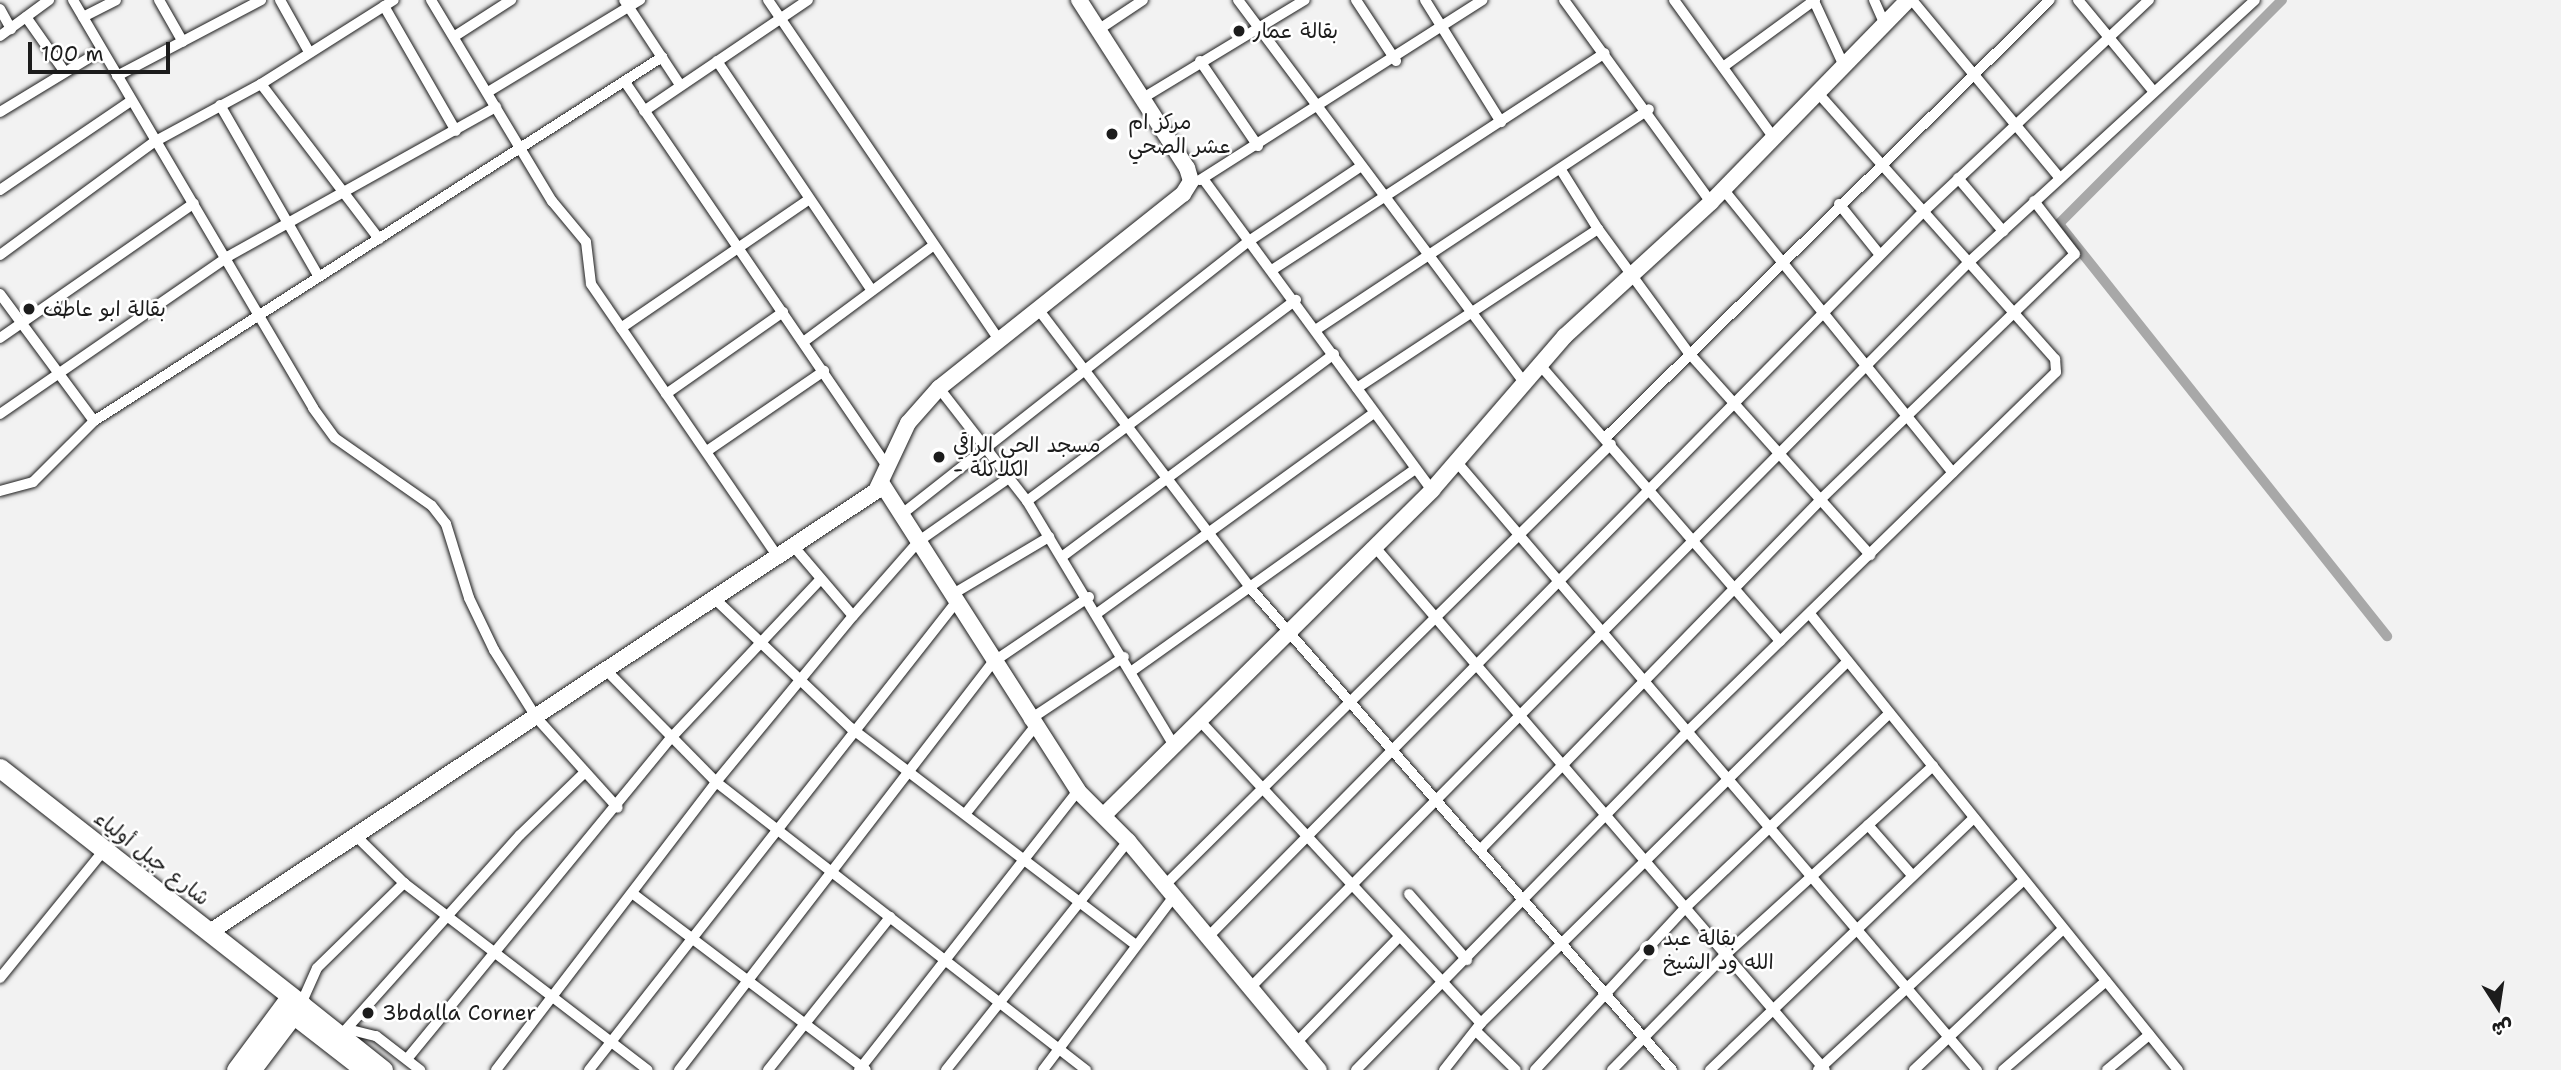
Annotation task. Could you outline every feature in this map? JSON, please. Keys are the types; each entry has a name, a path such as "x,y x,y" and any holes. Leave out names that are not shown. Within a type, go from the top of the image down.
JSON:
{"highway":[{"name":"شارع جبل أولياء","path":"0,768 210,932 288,1002"},
{"path":"236,1070 288,1002"},
{"path":"251,1070 288,1002"}],"main road":[{"name":"شارع جبل أولياء","path":"288,1002 344,1032 384,1070"},
{"name":"شارع جبل أولياء","path":"288,1002 364,1070"}],"street":[{"path":"0,36 26,17 33,4 49,0"},
{"path":"73,0 154,142 229,256 335,438 432,506 446,524 468,598 536,717 618,808"},
{"path":"83,17 116,0"},
{"path":"159,0 183,42"},
{"path":"117,76 261,0"},
{"path":"280,0 308,50"},
{"path":"432,0 522,150 586,242 591,284 779,559"},
{"path":"455,36 511,0"},
{"path":"488,92 627,3 640,0"},
{"path":"768,0 998,338"},
{"path":"645,111 808,0"},
{"path":"1079,0 1197,180 1296,300 1414,470 1432,490"},
{"path":"1098,30 1143,0"},
{"path":"1238,0 1320,108 1425,258 1471,312 1524,383"},
{"path":"1143,98 1200,61 1305,0"},
{"path":"1356,0 1396,61"},
{"path":"1425,0 1501,122"},
{"path":"210,932 795,548 882,484 908,423 939,388 998,338 1183,194 1197,180 1258,146 1396,61 1483,0"},
{"path":"1564,0 1649,109 1711,202"},
{"path":"1674,0 1773,137"},
{"path":"1723,67 1814,0 1844,66"},
{"path":"1874,0 1885,25"},
{"path":"1104,815 1201,722 1432,490 1455,460 1540,365 1711,202 1910,0 2059,177"},
{"path":"1043,1070 1136,945 1169,890 1349,701 1608,441 1688,352 2050,0"},
{"path":"2078,0 2154,92"},
{"path":"1208,938 1475,665 1736,405 1923,212 2149,0"},
{"path":"2236,0 2244,10"},
{"path":"1250,988 1350,885 1438,802 1519,713 1601,634 1778,451 1968,263 2255,0"},
{"path":"0,255 154,142 261,84 308,50 389,3 456,131"},
{"path":"627,3 680,85"},
{"path":"0,9 11,29"},
{"path":"26,17 64,71"},
{"path":"0,112 102,50"},
{"path":"1272,270 1605,53"},
{"path":"0,491 33,482 94,421 317,274 379,239 522,150 662,57"},
{"path":"716,61 872,291"},
{"path":"1200,61 1258,146"},
{"path":"625,82 737,248 806,340 889,469"},
{"path":"261,84 346,192 379,239"},
{"path":"1356,1070 1443,985 1605,814 1688,731 1811,614 2058,368 1882,163 1818,93"},
{"path":"0,190 131,101"},
{"path":"220,105 317,274"},
{"path":"2,409 229,256 289,225 496,107"},
{"path":"1317,328 1561,170 1649,109"},
{"path":"902,514 1250,241 1360,167"},
{"path":"1561,170 1630,278 1688,352 1870,555"},
{"path":"1958,178 2003,231"},
{"path":"1723,189 1782,261 1863,369 1953,473"},
{"path":"621,328 808,200"},
{"path":"1480,850 1820,500 2075,253 2035,201"},
{"path":"0,338 194,203"},
{"path":"1839,204 1880,255"},
{"path":"1357,388 1598,229"},
{"path":"806,340 934,245"},
{"path":"0,294 94,421"},
{"path":"1027,500 1125,422 1296,300"},
{"path":"1038,309 1252,590 1480,850 1522,902 1672,1070"},
{"path":"666,394 783,312"},
{"path":"1063,556 1334,354"},
{"path":"1540,365 1651,489 1780,641"},
{"path":"707,451 824,371"},
{"path":"939,388 985,451 1027,500 1099,612 1174,746"},
{"path":"1099,612 1374,413"},
{"path":"1455,460 1601,634 1771,826 1977,1070"},
{"path":"1132,671 1252,590 1414,470"},
{"path":"496,1070 554,998 716,782 853,616 919,541 1010,477"},
{"path":"882,484 955,597 1031,725 1077,791 1128,841 1319,1070"},
{"path":"589,1070 955,597 1049,537"},
{"path":"1374,546 1605,814 1770,1012 1822,1069 1905,986 2024,880"},
{"path":"795,548 853,616"},
{"path":"407,1059 618,808 670,739 756,643 821,579"},
{"path":"679,1070 911,774 993,662 1088,597"},
{"path":"716,600 796,682 851,728 967,813 1136,945"},
{"path":"1811,614 2178,1070"},
{"path":"967,813 1031,725 1124,657"},
{"path":"1444,1070 1479,1028 1560,943 1643,861 1730,781 1848,661"},
{"path":"607,671 670,739 716,782 1086,1070"},
{"path":"1535,1070 1684,909 1890,713"},
{"path":"1201,722 1443,985 1516,1070"},
{"path":"1612,1070 1723,957 1813,879 1933,766"},
{"path":"344,1032 447,916 584,773"},
{"path":"632,893 694,933 863,1069 941,958 1077,791"},
{"path":"1710,1070 1974,818"},
{"path":"1868,825 1912,875"},
{"path":"356,836 404,883 648,1070"},
{"path":"946,1070 1076,899 1128,841"},
{"path":"0,978 104,850"},
{"path":"288,1002 404,883"},
{"path":"1409,894 1467,960"},
{"path":"768,1070 890,917"},
{"path":"1914,1070 2063,929"},
{"path":"1296,1044 1398,937"},
{"path":"2003,1070 2106,981"},
{"path":"344,1032 376,1036 420,1070"},
{"path":"2107,1070 2149,1035"}],"waterway":[{"path":"2282,0 2059,224 2387,636"}],"place":[{"name":"بقالة عمار","path":"1239,31"},
{"name":"مركز ام عشر الصحي","path":"1112,134"},
{"name":"بقالة ابو عاطف","path":"29,309"},
{"name":"مسجد الحي الراقي - الكلاكلة","path":"939,457"},
{"name":"بقالة عبد الله ود الشيخ","path":"1649,950"},
{"name":"3bdalla Corner","path":"368,1013"}]}
